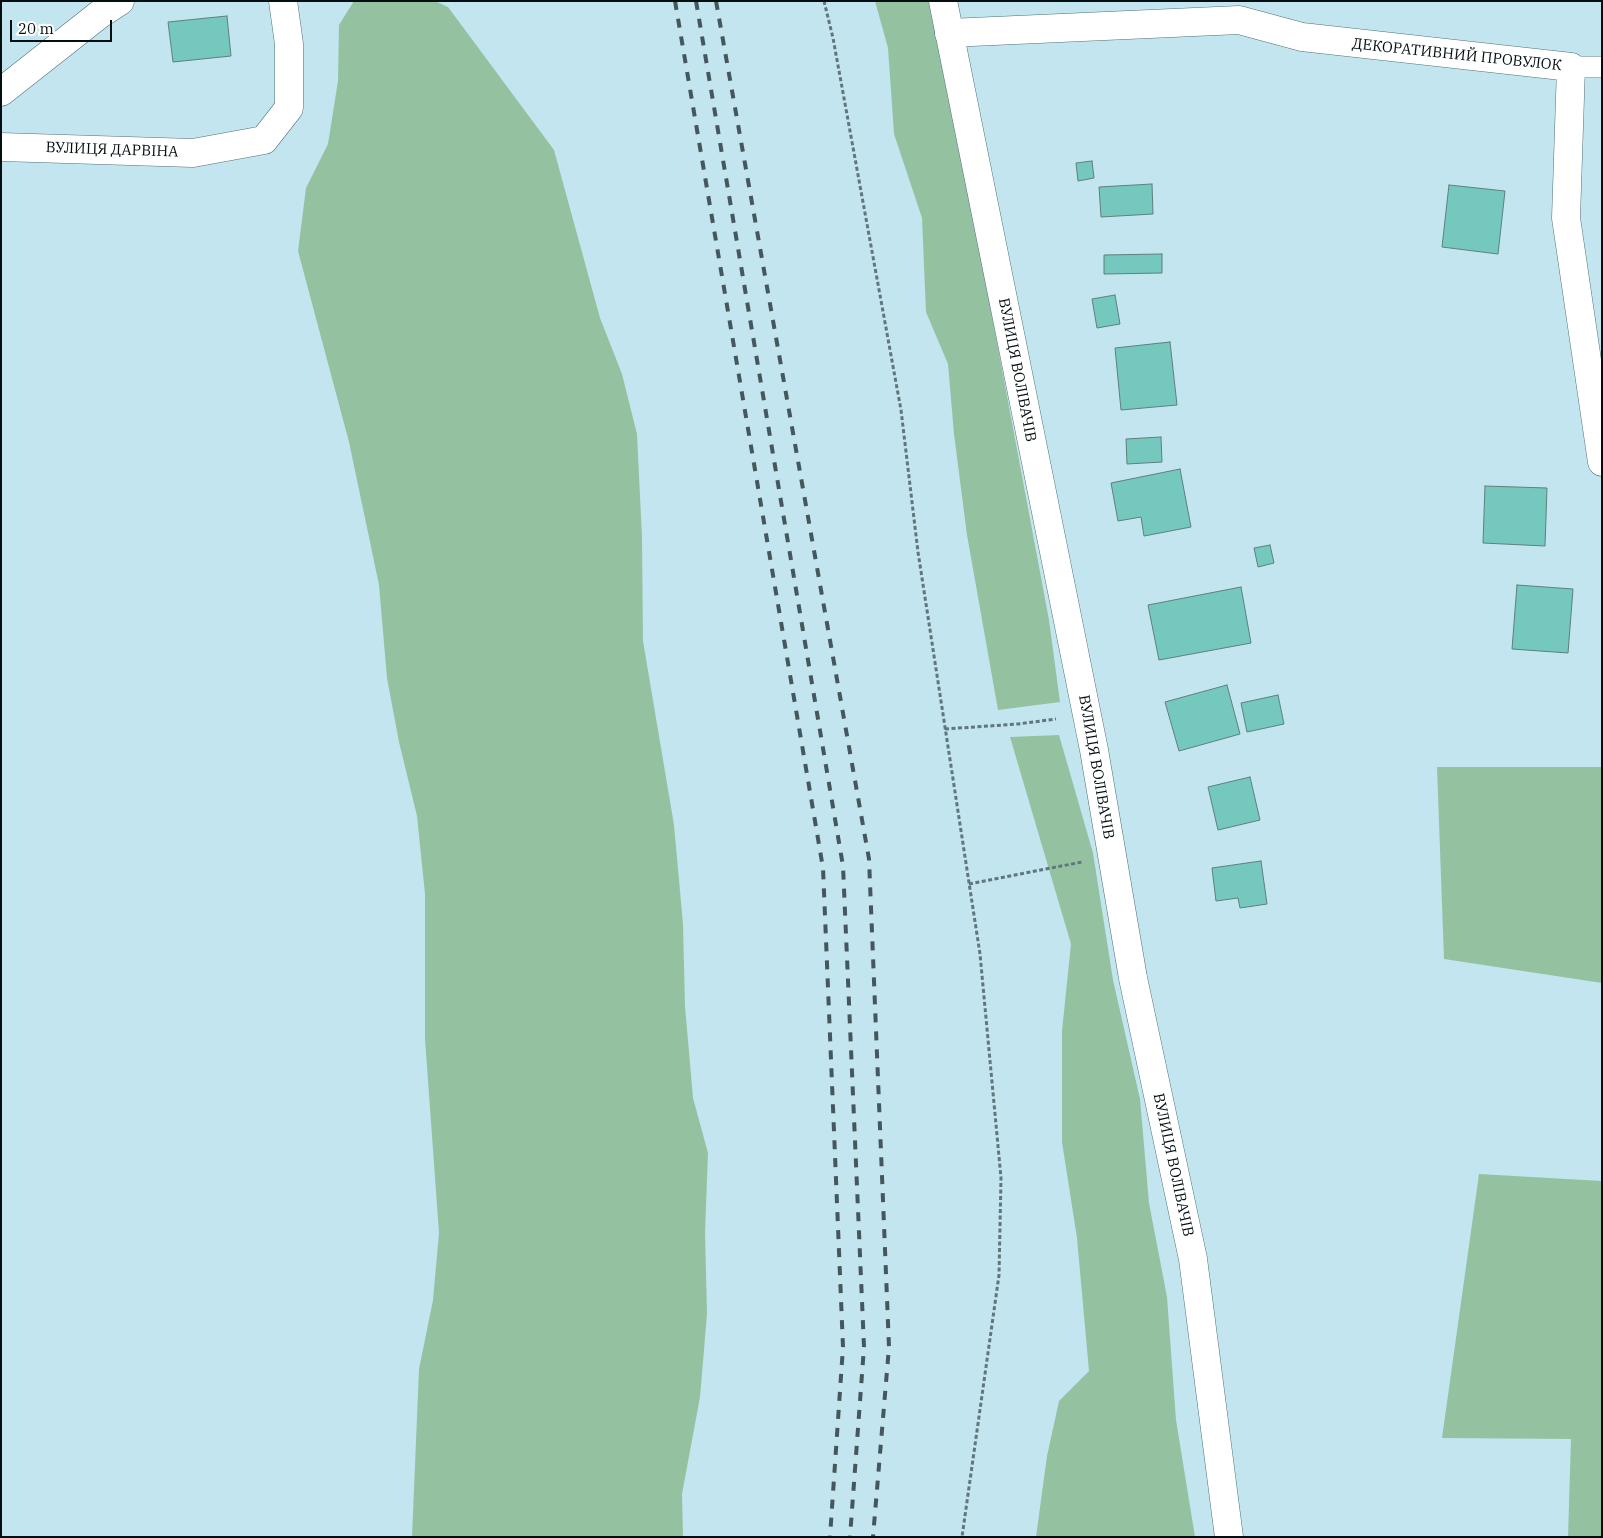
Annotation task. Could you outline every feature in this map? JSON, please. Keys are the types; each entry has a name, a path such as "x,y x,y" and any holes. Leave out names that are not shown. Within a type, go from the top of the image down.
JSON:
{"street":[{"path":"1,92 100,14 120,1"},
{"name":"ВУЛИЦЯ ДАРВІНА","path":"1,147 193,153 264,140 289,108 289,44 283,1"},
{"name":"ВУЛИЦЯ ВОЛІВАЧІВ","path":"943,1 1086,715 1132,978 1193,1259 1229,1537"},
{"name":"ДЕКОРАТИВНИЙ ПРОВУЛОК","path":"949,33 1240,10 1302,37 1571,67 1566,218 1602,462"}],"lane":[{"path":"1571,67 1602,67"}],"path":[{"path":"824,1 833,38 901,410 918,552 980,954 1000,1178 999,1274 962,1537"},
{"path":"945,729 1018,724 1086,715"},
{"path":"969,884 1112,856"}],"green space":[{"path":"354,1 435,1 448,7 554,150 600,318 622,374 637,434 642,537 643,641 674,825 683,924 685,1006 693,1098 708,1153 705,1233 707,1314 700,1397 682,1494 683,1537 412,1537 419,1369 433,1300 439,1233 425,1039 425,894 417,816 399,742 387,678 379,585 349,442 298,251 306,188 328,144 338,81 339,25"},
{"path":"875,1 933,1 1049,620 1060,702 998,710 967,535 954,434 948,364 926,312 922,218 894,134 888,48"},
{"path":"1059,735 1093,853 1113,980 1140,1099 1149,1203 1167,1297 1176,1420 1195,1537 1036,1537 1047,1456 1059,1401 1089,1371 1077,1238 1062,1142 1062,1031 1071,944 1010,737"},
{"path":"1437,767 1602,767 1602,983 1444,959"},
{"path":"1479,1174 1602,1181 1602,1537 1568,1537 1571,1439 1442,1438"}],"building":[{"path":"227,16 231,56 173,62 168,22"},
{"path":"1092,161 1094,178 1078,181 1076,163"},
{"path":"1152,184 1153,214 1101,217 1099,187"},
{"path":"1449,185 1505,191 1498,254 1442,247"},
{"path":"1162,254 1162,273 1104,274 1104,255"},
{"path":"1115,295 1120,324 1097,328 1092,299"},
{"path":"1170,342 1177,405 1121,410 1115,348"},
{"path":"1161,437 1162,462 1127,464 1126,439"},
{"path":"1180,469 1191,527 1144,536 1141,517 1118,521 1111,483"},
{"path":"1485,486 1547,488 1545,546 1483,543"},
{"path":"1270,545 1274,563 1258,567 1254,548"},
{"path":"1517,585 1573,589 1568,653 1512,649"},
{"path":"1241,587 1251,643 1159,660 1148,605"},
{"path":"1227,685 1240,734 1179,751 1165,702"},
{"path":"1278,695 1284,724 1247,732 1241,703"},
{"path":"1250,777 1260,820 1218,830 1208,787"},
{"path":"1261,861 1267,904 1240,908 1238,898 1216,901 1212,868"}],"railway":[{"path":"675,1 823,868 843,1347 830,1537"},
{"path":"696,1 843,866 864,1347 850,1537"},
{"path":"716,1 869,859 889,1347 873,1537"}]}
